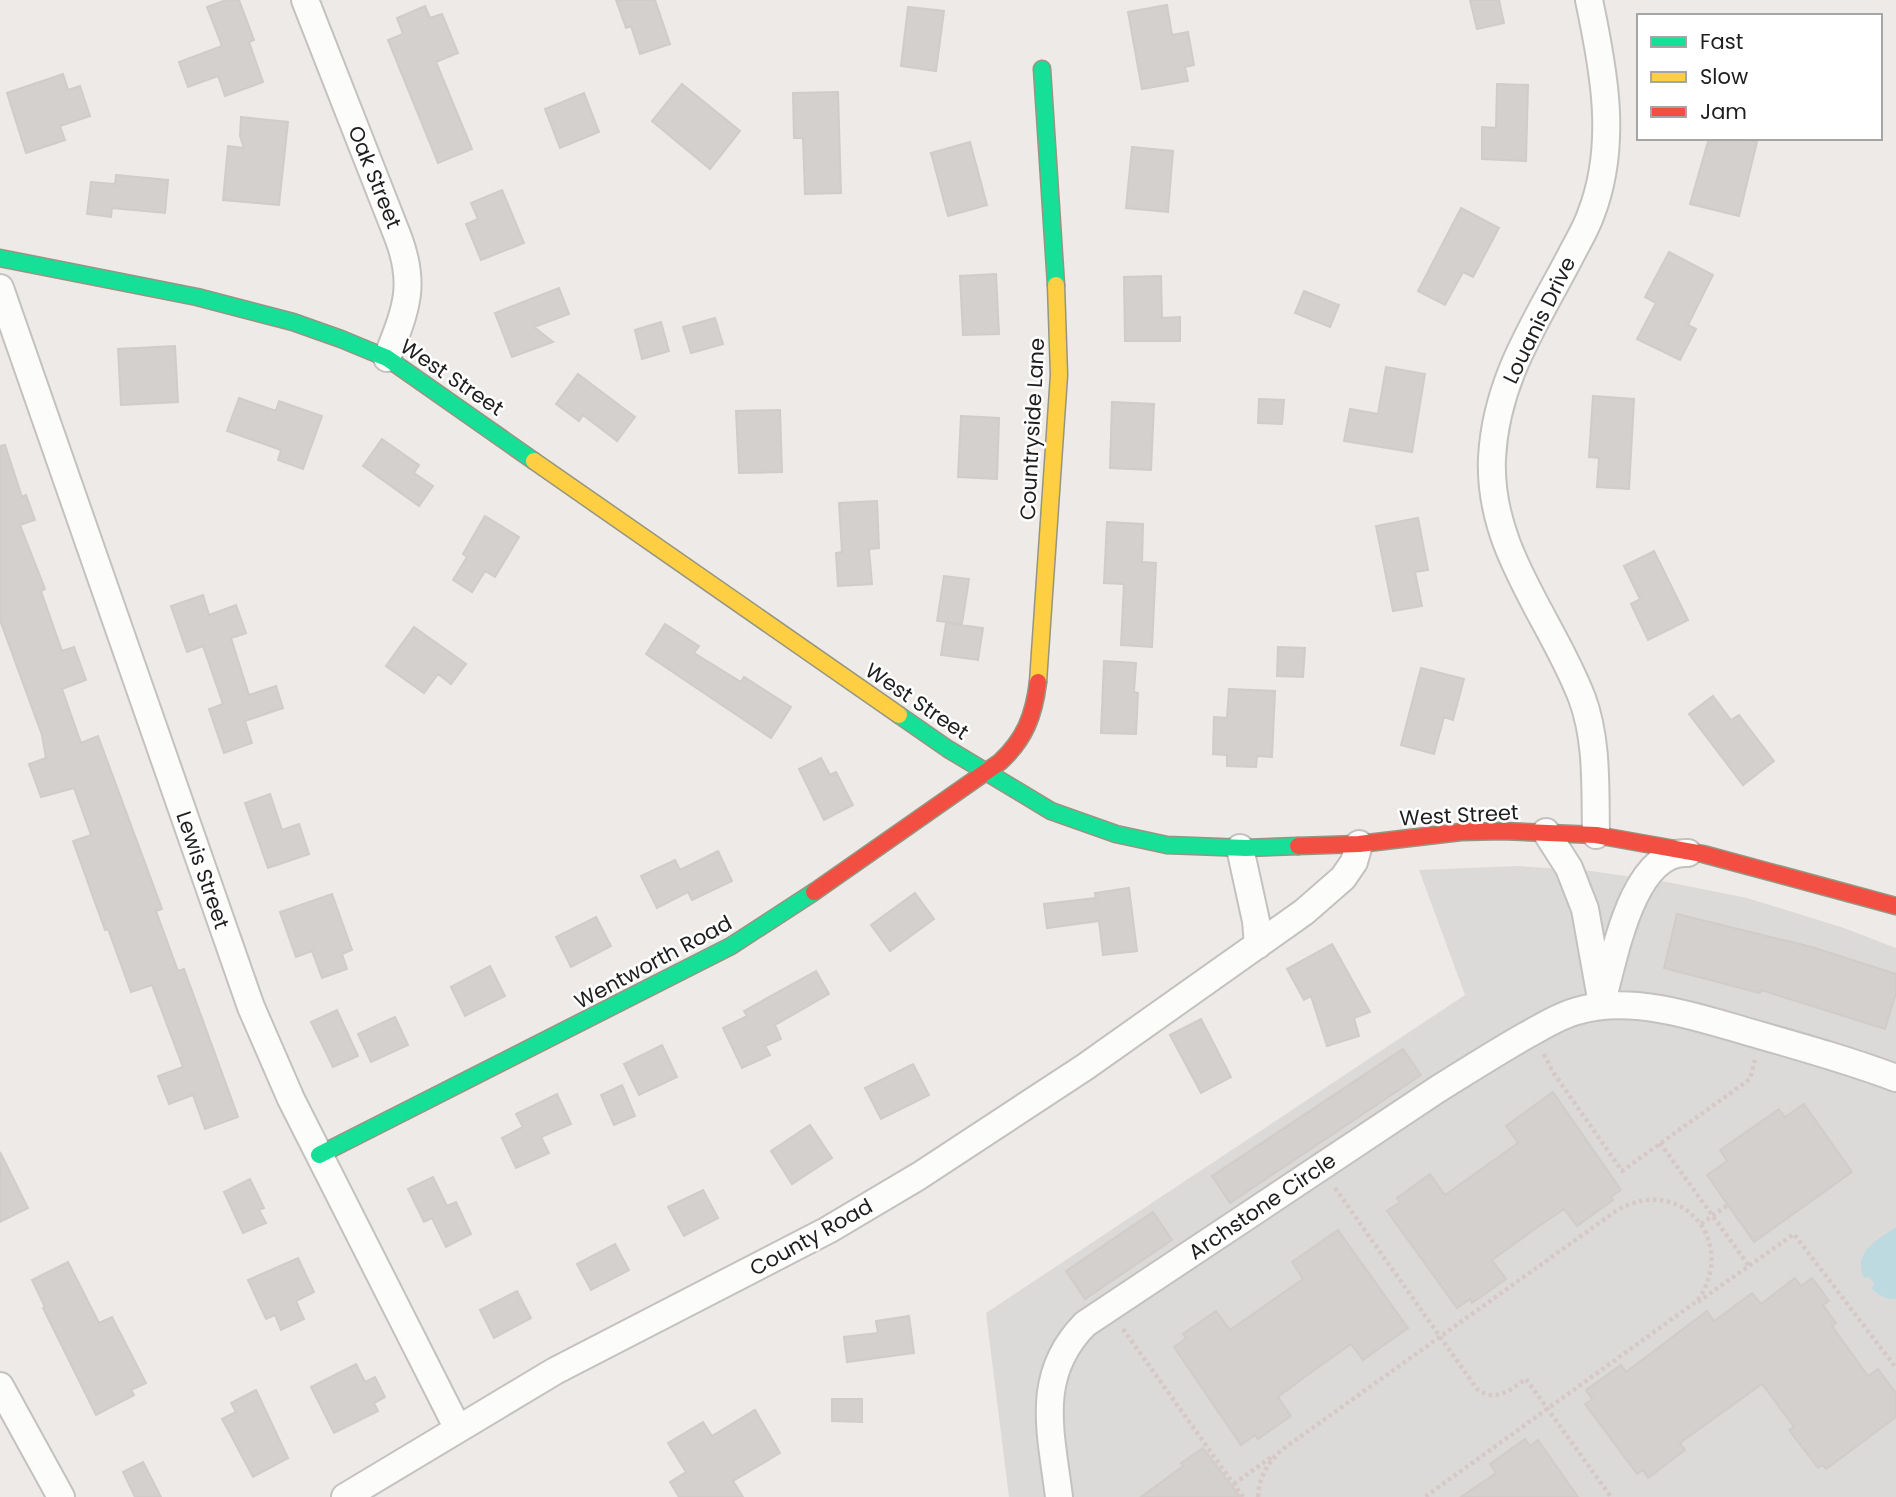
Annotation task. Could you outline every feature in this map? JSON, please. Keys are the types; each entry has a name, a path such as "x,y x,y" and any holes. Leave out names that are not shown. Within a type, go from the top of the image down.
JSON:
{"main road":[{"name":"Countryside Lane","path":"987,772 1008,757 1023,739 1032,718 1039,677 1059,375 1056,277 1042,69"},
{"name":"West Street","path":"0,258 259,311 347,340 387,358 906,720 1051,811 1115,834 1176,846 1240,848 1359,844 1461,832 1596,835 1703,855 1896,906"},
{"name":"Wentworth Road","path":"319,1155 731,946 987,772"}],"street":[{"name":"Oak Street","path":"305,0 407,263 406,309 387,358"},
{"name":"Louanis Drive","path":"1589,0 1604,83 1607,126 1605,159 1599,190 1590,216 1505,384 1496,422 1492,461 1499,519 1510,556 1531,599 1553,635 1588,720 1594,764 1596,835"},
{"name":"Lewis Street","path":"0,288 251,1007 291,1099 458,1429"},
{"path":"1546,832 1569,867 1586,909 1601,1005"},
{"name":"County Road","path":"345,1497 555,1371 828,1230 919,1176 1084,1067 1324,897 1354,862 1359,844"},
{"path":"1240,848 1256,921 1258,945"},
{"path":"1601,1005 1631,902 1644,879 1671,856 1682,853 1703,855"},
{"name":"Archstone Circle","path":"1059,1497 1049,1414 1052,1378 1062,1353 1085,1324 1490,1056 1565,1014 1601,1005 1638,1006 1761,1035 1896,1078"},
{"path":"0,1386 61,1497"}],"path":[{"path":"1532,1032 1553,1072 1622,1171 1750,1079 1761,1035"},
{"path":"1660,1143 1749,1266"},
{"path":"1321,1167 1480,1392 1493,1396 1501,1395 1526,1378 1611,1497"},
{"path":"1234,1484 1626,1205 1649,1199 1672,1203 1684,1208 1701,1224 1711,1246 1712,1269 1704,1292 1688,1310"},
{"path":"1701,1224 1728,1205"},
{"path":"1425,1497 1794,1234 1896,1368"},
{"path":"1108,1308 1243,1497"},
{"path":"1258,1497 1262,1477 1283,1448"}],"shaded area":[{"path":"1518,866 1591,871 1667,882 1747,898 1844,928 1896,948 1896,1497 1009,1497 986,1313 1465,995 1419,870"}],"water":[{"path":"1896,1227 1896,1299 1886,1298 1872,1289 1874,1283 1869,1277 1864,1278 1861,1261 1875,1242"}],"building":[{"path":"226,0 239,0 254,40 249,42 263,82 225,96 218,76 188,87 179,62 222,46 207,7"},
{"path":"616,0 655,0 670,44 640,54 631,26 626,28"},
{"path":"1470,0 1499,0 1504,23 1477,29"},
{"path":"1167,5 1172,35 1188,32 1194,65 1185,67 1188,81 1142,89 1128,12"},
{"path":"425,6 430,18 442,14 458,53 436,62 472,149 438,163 388,40 403,34 397,18"},
{"path":"908,7 944,11 936,71 901,66"},
{"path":"63,74 68,90 80,86 90,116 60,126 65,140 26,153 7,93"},
{"path":"682,84 740,131 710,169 652,121"},
{"path":"1497,84 1528,85 1526,161 1482,159 1482,127 1496,128"},
{"path":"838,92 841,193 805,194 803,138 794,138 793,93"},
{"path":"584,93 599,132 560,148 545,109"},
{"path":"241,117 288,122 279,205 223,200 228,146 244,148 240,136"},
{"path":"1708,140 1757,142 1739,216 1690,204"},
{"path":"970,142 987,205 948,216 931,153"},
{"path":"1132,147 1173,151 1168,212 1126,208"},
{"path":"116,175 168,180 165,213 112,208 111,217 87,214 91,182 115,184"},
{"path":"502,190 524,243 481,260 466,224 478,219 471,203"},
{"path":"1461,208 1499,228 1473,277 1463,272 1445,305 1418,291"},
{"path":"1669,252 1713,275 1688,325 1696,329 1680,360 1637,339 1656,303 1645,297"},
{"path":"996,274 999,334 963,335 960,276"},
{"path":"1161,276 1162,318 1180,317 1180,341 1125,341 1124,277"},
{"path":"559,288 569,314 534,327 553,342 512,357 495,313"},
{"path":"1304,291 1339,305 1330,327 1295,313"},
{"path":"715,318 723,344 691,353 683,327"},
{"path":"661,322 669,351 642,359 635,330"},
{"path":"175,346 178,402 121,405 118,349"},
{"path":"1386,367 1425,374 1412,452 1344,441 1350,409 1378,414"},
{"path":"578,374 635,417 617,441 583,415 579,421 556,404"},
{"path":"1593,396 1634,399 1629,489 1597,487 1599,458 1589,457"},
{"path":"239,398 276,411 279,401 322,416 303,469 278,460 281,450 227,431"},
{"path":"1259,399 1284,400 1282,424 1258,423"},
{"path":"1112,402 1154,404 1151,470 1110,468"},
{"path":"780,410 782,472 739,473 736,411"},
{"path":"961,416 999,418 997,479 958,477"},
{"path":"382,439 419,465 414,473 433,486 419,506 363,466"},
{"path":"5,445 22,497 26,495 35,520 20,525 45,589 41,591 62,651 74,647 86,680 62,689 81,743 98,736 162,909 156,911 178,971 184,969 238,1117 205,1129 193,1095 169,1104 158,1076 183,1067 152,985 131,992 108,929 105,930 73,841 91,835 74,788 41,797 29,764 46,758 42,735 0,620 0,446"},
{"path":"877,501 879,548 869,549 872,584 838,586 836,553 842,552 839,503"},
{"path":"485,516 519,537 495,577 485,571 472,592 453,580 467,557 463,554"},
{"path":"1418,518 1428,570 1415,572 1422,606 1393,611 1376,526"},
{"path":"1107,522 1143,524 1142,562 1156,563 1152,647 1121,645 1124,584 1104,583"},
{"path":"1654,551 1688,620 1648,640 1631,604 1640,599 1624,566"},
{"path":"944,576 969,579 962,624 937,621"},
{"path":"203,595 209,615 236,605 246,633 231,638 249,695 276,686 283,708 245,721 252,743 224,753 209,709 223,704 203,646 187,652 171,606"},
{"path":"946,623 983,628 978,660 941,655"},
{"path":"665,624 699,646 694,653 741,682 744,677 791,707 771,738 646,654"},
{"path":"414,627 466,664 451,684 438,674 424,693 386,666"},
{"path":"1278,647 1305,648 1303,677 1277,676"},
{"path":"1104,661 1136,663 1136,734 1101,733"},
{"path":"1421,668 1464,679 1453,720 1444,717 1434,754 1401,745"},
{"path":"1229,689 1275,691 1272,757 1257,756 1256,767 1227,766 1227,755 1213,754 1214,717 1227,718"},
{"path":"1713,696 1731,720 1739,715 1774,761 1743,785 1689,714"},
{"path":"821,758 830,775 836,772 853,805 824,820 799,769"},
{"path":"270,794 282,830 299,824 309,854 268,868 245,803"},
{"path":"718,851 732,881 692,900 688,892 657,908 641,876 675,860 680,870"},
{"path":"1129,888 1137,951 1103,955 1099,921 1047,928 1044,904 1096,898 1095,893"},
{"path":"915,893 934,919 890,951 871,925"},
{"path":"332,894 352,950 342,954 347,969 322,978 312,951 296,957 280,912"},
{"path":"1677,914 1812,947 1896,974 1896,993 1885,1029 1761,990 1760,993 1664,968"},
{"path":"596,917 611,946 571,967 556,937"},
{"path":"1332,944 1370,1012 1354,1018 1359,1036 1327,1046 1311,996 1304,1000 1287,969"},
{"path":"490,966 505,996 465,1016 451,987"},
{"path":"816,971 829,994 775,1025 781,1039 765,1046 770,1055 742,1068 723,1028 747,1016 744,1011"},
{"path":"337,1010 358,1056 333,1067 311,1022"},
{"path":"395,1017 408,1045 371,1062 358,1034"},
{"path":"1201,1019 1231,1077 1201,1093 1170,1035"},
{"path":"662,1045 677,1077 639,1095 624,1064"},
{"path":"1403,1049 1421,1075 1230,1203 1212,1176"},
{"path":"913,1064 929,1095 881,1119 865,1088"},
{"path":"622,1085 635,1116 614,1125 601,1095"},
{"path":"1553,1092 1621,1190 1611,1197 1613,1200 1577,1226 1564,1209 1535,1229 1492,1260 1506,1279 1472,1303 1470,1299 1457,1308 1387,1211 1400,1202 1397,1198 1430,1174 1445,1195 1518,1143 1506,1126"},
{"path":"557,1094 571,1124 541,1137 549,1153 516,1168 502,1138 523,1127 516,1114"},
{"path":"1804,1104 1852,1172 1754,1242 1707,1175 1727,1161 1720,1150 1779,1109 1785,1117"},
{"path":"810,1125 832,1158 792,1184 771,1151"},
{"path":"0,1152 28,1208 0,1222"},
{"path":"433,1177 447,1206 456,1202 471,1234 446,1247 432,1218 424,1222 408,1189"},
{"path":"250,1179 264,1208 259,1210 266,1223 243,1233 224,1192"},
{"path":"703,1190 718,1218 684,1236 668,1207"},
{"path":"1153,1212 1172,1240 1085,1299 1066,1271"},
{"path":"1338,1230 1408,1328 1363,1360 1351,1344 1278,1397 1291,1416 1258,1439 1255,1435 1241,1445 1174,1347 1186,1338 1183,1334 1216,1311 1230,1330 1303,1279 1292,1262"},
{"path":"615,1244 629,1270 591,1290 577,1264"},
{"path":"298,1258 314,1292 296,1301 304,1319 281,1330 275,1315 266,1319 248,1280"},
{"path":"68,1262 99,1323 112,1317 146,1383 131,1390 134,1395 96,1415 32,1280"},
{"path":"1795,1278 1801,1286 1812,1278 1829,1301 1823,1305 1836,1323 1832,1326 1868,1376 1878,1369 1896,1393 1896,1417 1826,1469 1823,1465 1818,1468 1789,1430 1794,1427 1762,1384 1680,1443 1685,1450 1648,1478 1643,1470 1637,1474 1585,1404 1592,1399 1586,1390 1621,1365 1626,1372 1707,1311 1714,1321 1752,1293 1761,1304"},
{"path":"517,1291 531,1318 494,1338 480,1310"},
{"path":"909,1316 914,1353 847,1362 844,1337 878,1333 876,1321"},
{"path":"356,1364 365,1382 375,1377 385,1397 374,1403 378,1411 334,1433 311,1387"},
{"path":"256,1390 288,1458 253,1477 222,1419 236,1412 231,1403"},
{"path":"832,1399 862,1399 862,1422 832,1421"},
{"path":"755,1410 780,1453 733,1481 743,1497 679,1497 670,1482 686,1472 668,1443 703,1422 712,1436"},
{"path":"1525,1439 1530,1446 1538,1440 1578,1497 1461,1497 1496,1473 1490,1464"},
{"path":"1203,1448 1240,1497 1141,1497 1183,1466 1181,1463"},
{"path":"143,1462 161,1497 135,1497 123,1472"}],"traffic: fast":[{"path":"1042,69 1056,285"},
{"path":"0,258 197,297 293,322 341,339 387,358 534,461"},
{"path":"899,715 948,749 1051,811 1116,834 1167,845 1246,848 1298,846"},
{"path":"319,1155 731,946 814,892"}],"traffic: slow":[{"path":"1038,682 1059,375 1056,285"},
{"path":"534,461 899,715"}],"traffic: jam":[{"path":"814,892 1000,762 1027,726 1038,682"},
{"path":"1298,846 1359,844 1461,832 1596,835 1703,854 1896,906"}]}
